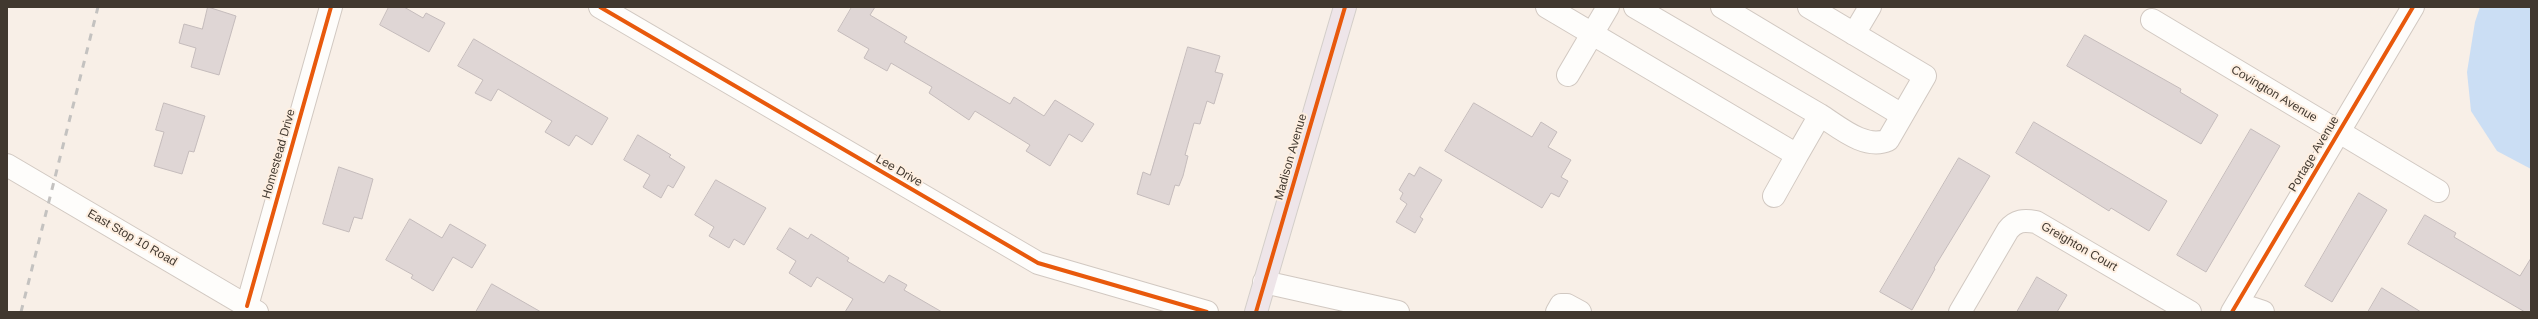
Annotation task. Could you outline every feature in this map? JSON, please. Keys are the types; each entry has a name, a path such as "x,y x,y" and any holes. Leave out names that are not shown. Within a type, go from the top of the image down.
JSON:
{"main road":[{"name":"Madison Avenue","path":"1256,312 1345,7"}],"street":[{"name":"Homestead Drive","path":"243,307 331,7"},
{"name":"Lee Drive","path":"600,7 1038,263 1207,312"},
{"path":"1547,7 1797,155"},
{"path":"1568,75 1608,7"},
{"path":"1635,7 1868,143 1879,144 1888,140 1925,76 1809,7"},
{"path":"1722,7 1902,115"},
{"path":"1854,34 1870,7"},
{"name":"Portage Avenue","path":"2232,312 2413,7"},
{"name":"Covington Avenue","path":"2152,20 2338,133 2438,191"},
{"path":"1774,196 1820,115"},
{"name":"East Stop 10 Road","path":"7,165 243,307"},
{"name":"Greighton Court","path":"1960,312 2008,230 2016,222 2024,220 2036,222 2190,312"},
{"path":"1264,282 1398,312"},
{"path":"1557,312 1561,305 1567,305 1580,312"},
{"path":"2238,312 2251,308 2263,312"}],"water":[{"path":"2480,7 2531,7 2531,169 2497,151 2471,111 2467,72 2475,22"}],"building":[{"path":"208,7 236,16 219,75 191,67 196,48 179,43 184,24 202,29"},
{"path":"389,7 404,7 423,18 426,13 445,23 429,52 380,25"},
{"path":"852,7 875,7 870,15 907,37 904,42 1010,104 1014,97 1044,116 1055,100 1094,124 1082,142 1069,134 1050,166 1026,151 1030,145 975,111 969,120 929,93 932,87 891,63 887,71 864,58 869,49 838,31"},
{"path":"2085,35 2181,89 2180,92 2218,115 2201,144 2067,66"},
{"path":"474,39 608,118 592,145 576,135 569,146 545,132 552,121 498,89 491,101 475,93 483,80 458,66"},
{"path":"1188,47 1220,56 1215,72 1223,74 1214,104 1207,101 1200,124 1194,123 1185,155 1188,156 1183,176 1179,186 1175,185 1169,205 1137,194 1143,172 1150,175"},
{"path":"164,103 205,116 194,152 189,151 182,174 154,166 164,132 156,130"},
{"path":"1474,103 1532,137 1541,122 1557,132 1548,147 1571,160 1561,177 1568,181 1559,197 1551,193 1542,208 1445,151"},
{"path":"2034,122 2167,201 2149,231 2111,208 2109,211 2016,153"},
{"path":"2251,129 2280,146 2206,272 2177,255"},
{"path":"638,135 671,155 669,157 685,167 673,188 668,185 661,198 643,187 650,175 624,160"},
{"path":"1959,158 1990,176 1934,268 1935,269 1912,310 1880,292"},
{"path":"339,167 373,179 362,219 354,217 349,232 323,224"},
{"path":"1420,167 1442,180 1420,217 1423,219 1415,233 1396,222 1407,204 1400,199 1403,193 1399,190 1409,173 1414,176"},
{"path":"716,180 766,208 744,245 734,239 729,248 709,236 714,227 695,215"},
{"path":"2359,193 2387,210 2332,302 2305,286"},
{"path":"2425,215 2456,233 2454,237 2520,276 2531,258 2531,312 2525,312 2408,244"},
{"path":"410,219 442,238 450,224 486,245 472,268 453,257 433,291 411,278 413,275 386,260"},
{"path":"790,228 808,239 811,234 849,258 847,261 884,283 889,275 907,285 904,290 942,312 845,312 853,299 817,277 811,287 789,273 796,261 777,249"},
{"path":"2037,277 2067,295 2057,312 2017,312"},
{"path":"492,284 541,312 476,312"},
{"path":"2382,288 2421,312 2368,312"}],"railway":[{"path":"21,312 98,7"}],"cycle path":[{"path":"247,306 331,7"},
{"path":"600,7 1038,263 1207,312"},
{"path":"1256,312 1345,7"},
{"path":"2232,312 2413,7"}]}
